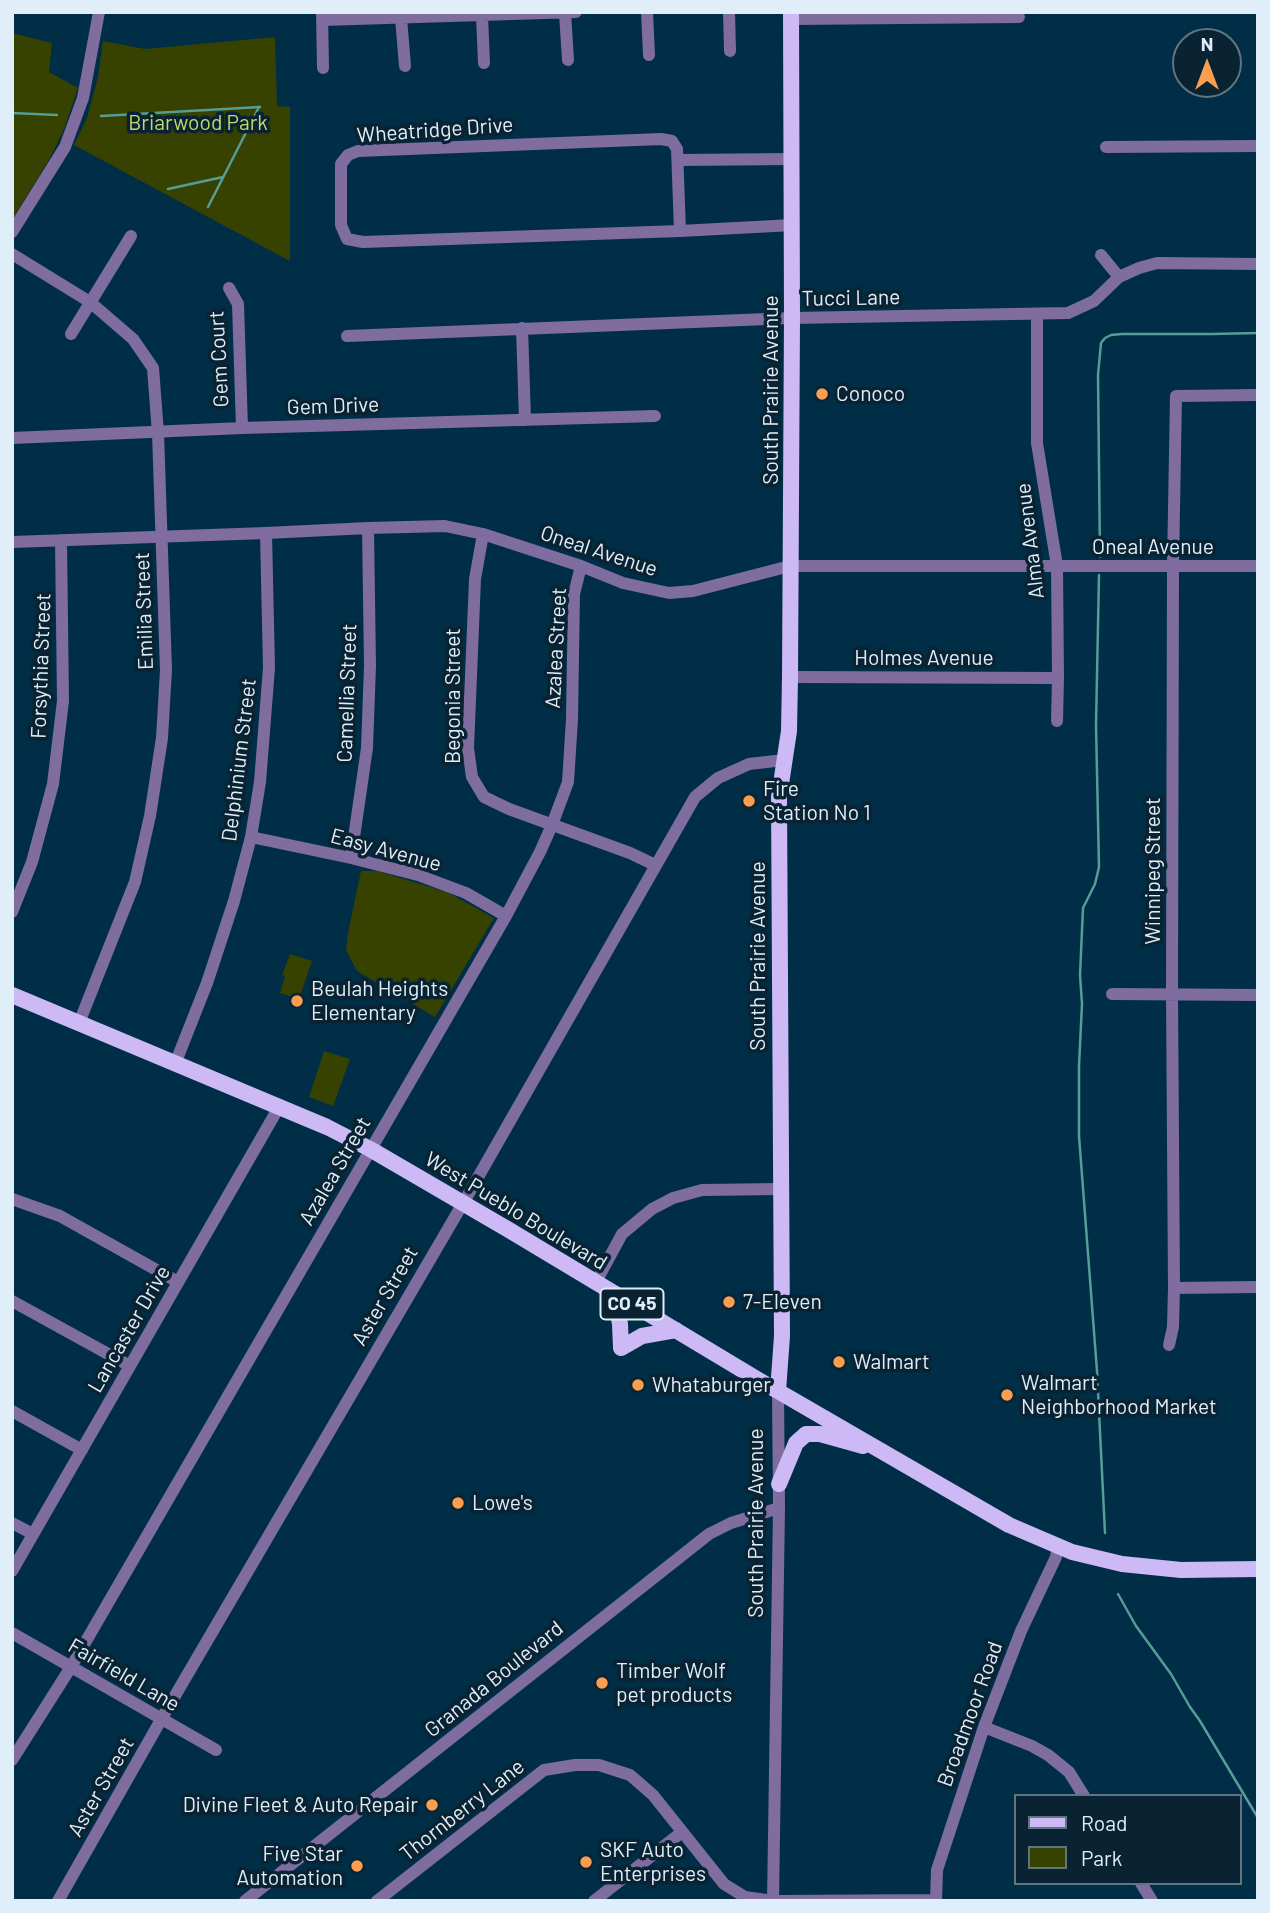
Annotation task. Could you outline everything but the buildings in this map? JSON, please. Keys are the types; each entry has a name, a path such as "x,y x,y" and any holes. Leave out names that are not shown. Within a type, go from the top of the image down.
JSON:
{"main road":[{"name":"South Prairie Avenue","path":"778,1391 782,1336 779,797 789,731 790,677 793,225 791,16"},
{"name":"West Pueblo Boulevard","path":"12,995 327,1127 370,1149 1009,1525 1092,1558 1181,1570 1258,1569"},
{"path":"614,1293 621,1330 621,1348 642,1336 676,1330"},
{"path":"779,1484 796,1443 806,1434 825,1435 884,1452"}],"street":[{"path":"12,232 65,147 83,98 99,12"},
{"path":"323,68 322,16 401,18 576,12"},
{"path":"648,12 649,55"},
{"path":"729,12 730,51"},
{"path":"565,13 568,60"},
{"path":"482,16 484,63"},
{"path":"791,16 1019,17"},
{"path":"401,18 405,66"},
{"name":"Wheatridge Drive","path":"678,160 673,141 661,138 358,151 348,155 341,164 341,225 347,239 363,242 793,225"},
{"path":"1106,147 1258,146"},
{"path":"680,231 678,160 792,159"},
{"path":"71,334 131,236"},
{"name":"Emilia Street","path":"12,254 90,302 133,339 152,368 158,433 166,670 162,738 150,816 135,883 79,1023"},
{"path":"1101,255 1119,277"},
{"name":"Tucci Lane","path":"347,336 792,318 1068,313 1094,301 1119,277 1157,263 1258,264"},
{"name":"Gem Court","path":"229,288 238,304 242,428"},
{"name":"Alma Avenue","path":"1037,315 1037,443 1057,566 1057,721"},
{"path":"522,328 525,420"},
{"name":"Winnipeg Street","path":"1169,1345 1173,1327 1174,1288 1172,993 1176,396 1258,395"},
{"name":"Gem Drive","path":"12,438 242,428 655,416"},
{"name":"Oneal Avenue","path":"12,542 445,526 483,534 581,566 623,583 669,593 693,591 790,566 1258,566"},
{"name":"Camellia Street","path":"351,858 367,748 370,666 368,528"},
{"name":"Delphinium Street","path":"175,1063 207,983 234,901 251,837 260,782 269,668 266,533"},
{"name":"Begonia Street","path":"483,534 475,579 468,748 472,777 484,797 509,809 631,853 654,865"},
{"name":"Forsythia Street","path":"12,912 32,862 53,784 64,701 61,540"},
{"name":"Azalea Street","path":"12,1760 71,1667 506,916 552,825 568,782 575,594 581,566"},
{"name":"Holmes Avenue","path":"790,677 1058,678"},
{"name":"Aster Street","path":"58,1901 695,797 718,778 749,764 784,760"},
{"name":"Easy Avenue","path":"251,837 418,875 466,893 506,916"},
{"path":"1112,994 1258,995"},
{"name":"Lancaster Drive","path":"12,1571 279,1107"},
{"path":"596,1282 622,1234 652,1209 673,1198 702,1190 780,1189"},
{"path":"12,1199 60,1216 178,1282"},
{"path":"1174,1288 1258,1287"},
{"path":"12,1301 130,1366"},
{"name":"South Prairie Avenue","path":"773,1901 779,1508 778,1391"},
{"path":"12,1411 82,1450"},
{"name":"Granada Boulevard","path":"245,1901 709,1534 731,1523 779,1508"},
{"path":"12,1523 33,1534"},
{"name":"Broadmoor Road","path":"936,1900 937,1870 984,1727 1021,1630 1056,1557 1058,1546"},
{"name":"Fairfield Lane","path":"12,1633 216,1750"},
{"path":"984,1727 1048,1755 1069,1772 1083,1794"},
{"name":"Thornberry Lane","path":"377,1901 544,1770 575,1765 599,1765 630,1775 653,1795 724,1884 745,1897 773,1901"},
{"path":"594,1901 682,1832"},
{"path":"1142,1885 1152,1901"},
{"path":"779,1901 936,1900"}],"green space":[{"name":"Briarwood Park","path":"12,33 52,43 49,72 78,88 64,129 50,158 12,220"},
{"name":"Briarwood Park","path":"275,37 277,106 290,107 290,261 74,145 87,118 98,77 103,41 145,49"},
{"path":"361,871 377,871 447,892 494,918 435,1017 357,971 346,950"},
{"path":"290,954 312,961 299,999 280,993 285,976 282,975"},
{"path":"324,1051 350,1059 333,1106 309,1097"}],"waterway":[{"path":"208,207 259,107"},
{"path":"101,116 260,107"},
{"path":"12,113 57,115"},
{"path":"168,189 223,177"},
{"path":"1100,557 1098,375 1101,343 1111,335 1122,334 1258,333"},
{"path":"1099,575 1096,725 1099,867 1095,884 1083,908 1079,1136 1097,1371 1105,1533"},
{"path":"1118,1594 1136,1626 1171,1674 1258,1818"}],"place":[{"name":"Conoco","path":"822,394"},
{"name":"Fire Station No 1","path":"749,801"},
{"name":"Beulah Heights Elementary","path":"297,1001"},
{"name":"7-Eleven","path":"729,1302"},
{"name":"Walmart","path":"839,1362"},
{"name":"Whataburger","path":"638,1385"},
{"name":"Walmart Neighborhood Market","path":"1007,1395"},
{"name":"Lowe's","path":"458,1503"},
{"name":"Timber Wolf pet products","path":"602,1683"},
{"name":"Divine Fleet & Auto Repair","path":"432,1805"},
{"name":"SKF Auto Enterprises","path":"586,1862"},
{"name":"Five Star Automation","path":"357,1866"}]}
